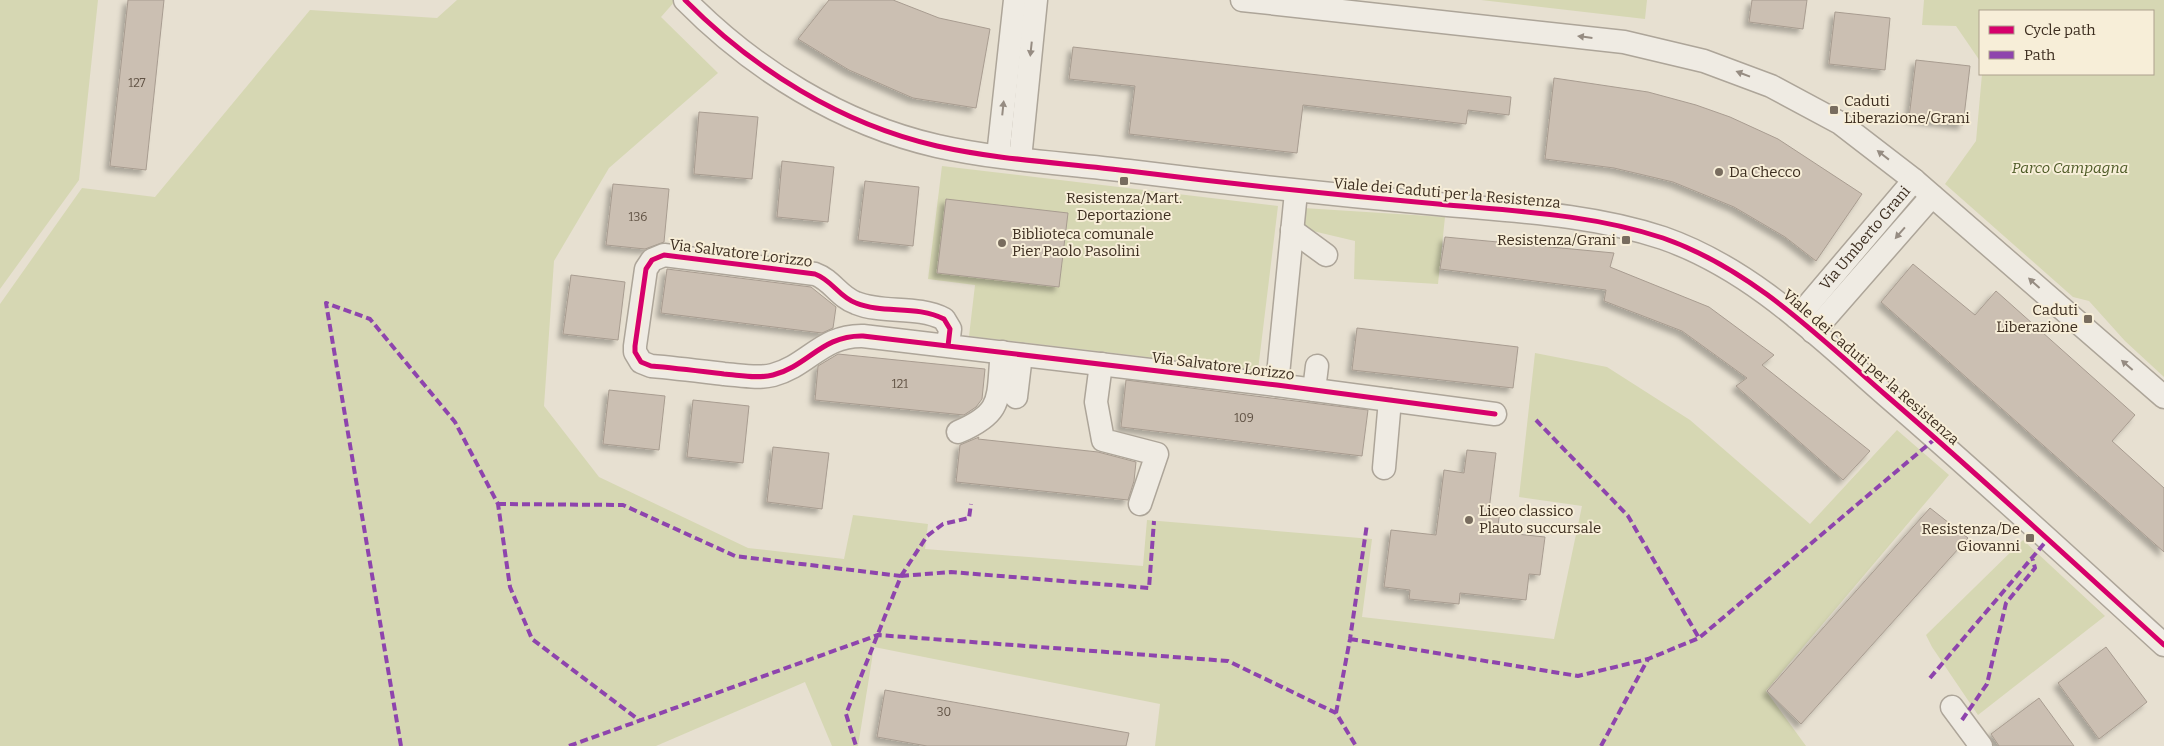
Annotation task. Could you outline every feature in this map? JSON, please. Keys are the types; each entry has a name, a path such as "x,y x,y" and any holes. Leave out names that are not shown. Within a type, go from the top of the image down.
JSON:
{"street":[{"name":"Viale dei Caduti per la Resistenza","path":"685,0 744,54 789,83 836,109 879,128 925,143 1009,158 1296,192 1531,213 1591,221 1636,230 1682,246 1732,270 1805,325 1936,438 2164,645"},
{"path":"1009,158 1015,0"},
{"path":"1009,158 1036,0"},
{"path":"1253,1 1291,3 1607,40 1655,48 1704,61 1756,79 1815,108 1866,142 1914,180 2164,397"},
{"name":"Via Umberto Grani","path":"1805,325 1914,180"},
{"name":"Via Salvatore Lorizzo","path":"1276,385 1296,192"},
{"name":"Via Umberto Grani","path":"1805,325 1932,196"},
{"path":"1292,230 1326,255"},
{"name":"Via Salvatore Lorizzo","path":"948,346 950,329 944,319 930,314 867,307 855,303 840,294 827,279 815,274 664,255 652,260 646,269 635,352 638,359 647,365 757,376 779,373 842,337 863,336 1276,385 1495,414"},
{"path":"1012,354 1016,397"},
{"path":"958,432 980,423 993,410 1012,354"},
{"path":"1101,364 1096,402 1103,440 1158,454 1140,504"},
{"path":"1314,390 1317,366"},
{"path":"1384,468 1390,400"},
{"path":"1952,707 1981,746"}],"green space":[{"path":"0,0 98,0 79,180 0,289"},
{"path":"457,0 676,0 661,17 718,73 609,168 554,261 544,406 599,477 748,548 844,559 853,515 928,524 925,549 1143,566 1147,520 1372,539 1362,617 1554,639 1582,506 1519,497 1535,353 1607,367 1690,420 1810,524 1897,430 1949,475 1766,691 1806,746 1155,746 1160,704 874,647 858,746 832,746 805,682 656,746 0,746 0,304 82,188 155,197 310,10 437,18"},
{"path":"1481,0 1647,0 1645,19"},
{"name":"Parco Campagna","path":"1924,0 2164,0 2164,377 2125,341 2089,301 2073,297 1945,184 1976,141 1982,75 2154,75 2154,10 1979,10 1979,60 1956,26 1922,25"},
{"path":"942,166 1278,206 1258,370 969,336 975,285 928,279"},
{"path":"1303,208 1445,217 1438,284 1354,279 1355,241 1300,228"},
{"path":"2023,540 2105,616 1978,715 1932,647 1926,635"}],"building":[{"path":"128,0 164,0 146,170 110,166"},
{"path":"829,0 893,0 939,18 990,29 976,108 913,98 849,70 798,39"},
{"path":"1752,0 1807,0 1803,29 1749,22"},
{"path":"1835,12 1890,18 1885,70 1829,64"},
{"path":"1073,47 1511,97 1509,115 1468,110 1466,124 1303,105 1297,153 1129,134 1135,86 1069,79"},
{"path":"1916,60 1970,66 1963,125 1909,118"},
{"path":"1554,78 1648,92 1696,105 1730,117 1778,139 1862,194 1816,261 1785,237 1734,207 1673,182 1614,168 1545,159"},
{"path":"699,112 758,117 752,179 694,174"},
{"path":"782,161 834,167 828,222 777,217"},
{"path":"865,181 919,187 913,246 858,240"},
{"path":"613,184 669,189 664,242 645,249 606,245"},
{"name":"Biblioteca comunale Pier Paolo Pasolini","path":"946,199 1068,213 1059,287 937,273"},
{"path":"1445,237 1614,253 1610,267 1709,307 1774,355 1762,365 1870,451 1843,480 1736,386 1747,378 1682,331 1604,301 1606,290 1440,269"},
{"path":"1913,264 1975,315 1996,291 2135,415 2112,441 2164,488 2164,552 1881,302"},
{"path":"667,269 811,287 836,307 833,328 822,333 661,313"},
{"path":"571,275 625,282 618,340 563,334"},
{"path":"1357,328 1518,347 1513,388 1352,370"},
{"path":"838,354 985,369 982,399 976,407 964,415 815,400 818,366"},
{"path":"1126,380 1368,410 1362,456 1121,427"},
{"path":"609,390 665,396 659,450 603,444"},
{"path":"693,400 749,406 743,463 687,457"},
{"path":"979,437 978,439 1098,452 1136,462 1134,481 1128,500 956,482 960,445"},
{"path":"773,447 829,453 822,509 767,502"},
{"name":"Liceo classico Plauto succursale","path":"1467,450 1496,453 1489,510 1500,511 1497,532 1545,537 1540,575 1529,574 1526,600 1460,593 1459,604 1409,599 1410,590 1384,587 1391,530 1436,535 1444,470 1464,473"},
{"path":"1930,508 1968,538 1801,724 1767,691"},
{"path":"2106,647 2147,702 2099,739 2058,683"},
{"path":"885,690 1129,733 1126,746 927,746 877,737"},
{"path":"2039,698 2074,746 1999,746 1991,734"}],"marked path":[{"path":"401,746 326,303 370,319 455,422 498,504 510,587 532,639 639,720"},
{"path":"1536,420 1628,516 1699,638"},
{"path":"1350,639 1578,676 1648,659 1699,638 1936,438"},
{"path":"498,504 623,505 735,556 901,576 846,714 856,746"},
{"path":"901,576 927,536 943,524 969,518 971,504"},
{"path":"901,576 951,572 1149,588 1154,521"},
{"path":"1336,713 1350,639 1367,524"},
{"path":"1930,678 2048,539"},
{"path":"1962,720 1987,684 2006,603 2035,568 2032,557"},
{"path":"569,746 878,635 1228,661 1336,713 1356,746"},
{"path":"1601,746 1648,659"}],"cycle path":[{"path":"685,0 740,49 800,91 867,124 937,146 1008,158 1245,185 1552,215 1636,230 1663,238 1695,251 1726,267 1755,286 1810,328 1993,489 2164,645"},
{"path":"948,346 950,329 944,319 923,312 877,308 856,303 815,274 664,255 652,260 646,269 635,352 641,362 651,366 761,377 785,371 837,340 863,336 1277,385 1495,414"}],"place":[{"name":"Caduti Liberazione/Grani","path":"1834,110"},
{"name":"Da Checco","path":"1719,172"},
{"name":"Resistenza/Mart. Deportazione","path":"1124,181"},
{"name":"Resistenza/Grani","path":"1626,240"},
{"name":"Biblioteca comunale Pier Paolo Pasolini","path":"1002,243"},
{"name":"Caduti Liberazione","path":"2088,319"},
{"name":"Liceo classico Plauto succursale","path":"1469,520"},
{"name":"Resistenza/De Giovanni","path":"2030,538"}]}
